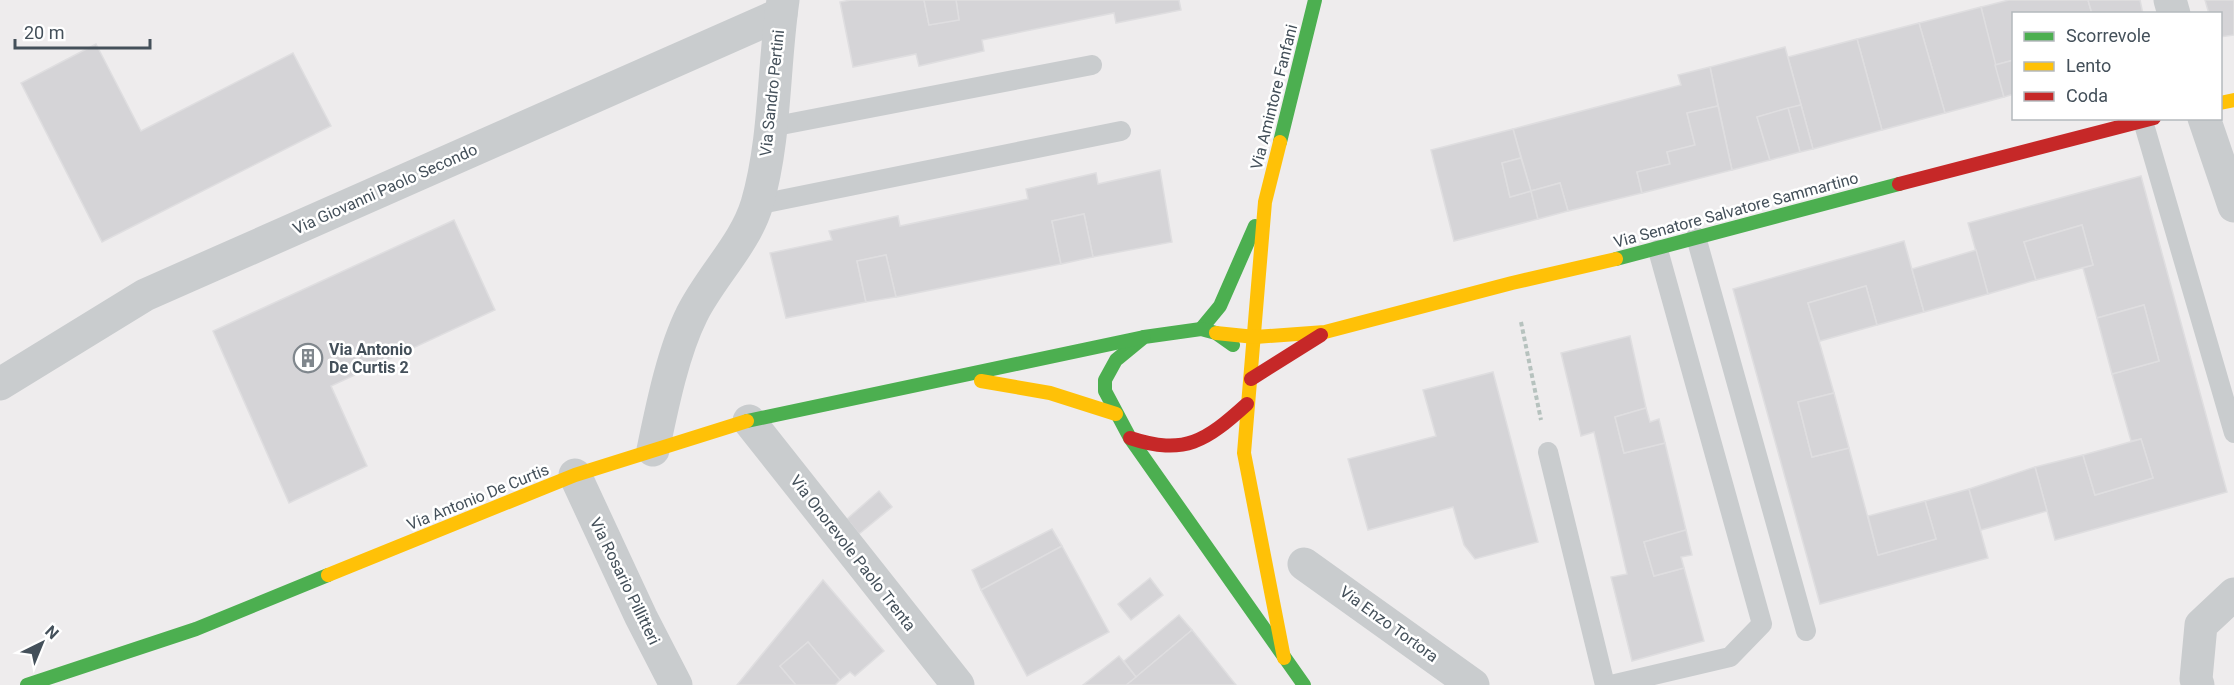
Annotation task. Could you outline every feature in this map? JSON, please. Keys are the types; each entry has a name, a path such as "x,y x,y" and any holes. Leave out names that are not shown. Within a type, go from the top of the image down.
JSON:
{"street":[{"name":"Via Amintore Fanfani","path":"1265,202 1315,0"},
{"name":"Via Sandro Pertini","path":"653,450 665,393 692,314 744,230 756,205 771,127 782,7"},
{"name":"Via Giovanni Paolo Secondo","path":"0,384 145,295 782,7"},
{"name":"Via Senatore Salvatore Sammartino","path":"1326,332 1512,283 1658,250 1696,237 2149,120"},
{"path":"2205,120 2234,206"},
{"path":"1201,329 1220,306 1265,202"},
{"path":"1265,202 1244,453 1293,676"},
{"path":"1293,676 1130,438 1105,392 1105,380 1116,360 1144,336 1201,329 1255,337 1326,332"},
{"path":"1251,379 1326,332"},
{"path":"1216,333 1237,347 1251,364"},
{"name":"Via Antonio De Curtis","path":"27,685 196,629 575,475 653,450 749,421 953,380 1144,336"},
{"path":"953,380 1033,388 1073,398 1116,414"},
{"path":"1130,438 1155,448 1177,448 1201,443 1247,404"},
{"name":"Via Onorevole Paolo Trenta","path":"749,421 958,685"},
{"name":"Via Rosario Pillitteri","path":"575,475 676,685"},
{"name":"Via Enzo Tortora","path":"1304,564 1473,685"},
{"path":"2198,685 2196,679 2200,625 2234,594"}],"lane":[{"path":"771,127 1092,65"},
{"path":"2149,120 2234,433"},
{"path":"756,205 1121,131"},
{"path":"1696,237 1806,631"},
{"path":"1611,685 1730,657 1762,624 1658,250"},
{"path":"1548,452 1605,685"}],"path":[{"path":"1512,283 1548,452"}],"building":[{"path":"924,0 929,25 959,20 956,0 1179,0 1181,10 1116,23 1114,13 982,40 984,51 919,66 916,54 853,67 840,2"},
{"path":"924,0 956,0 959,20 929,25"},
{"path":"2009,0 2088,0 2091,12 2012,12 2012,61 1995,65 1981,7"},
{"path":"2088,0 2140,0 2143,12 2091,12"},
{"path":"2205,0 2234,0 2234,35 2222,37 2222,12 2208,12"},
{"path":"1981,7 2004,97 1945,113 1919,23"},
{"path":"1919,23 1945,113 1882,130 1857,39"},
{"path":"1857,39 1882,130 1813,149 1788,57"},
{"path":"96,44 141,131 293,53 331,126 102,242 21,83"},
{"path":"1785,47 1801,105 1757,117 1770,160 1732,170 1710,67"},
{"path":"2012,61 2012,95 2004,97 1995,65"},
{"path":"1710,67 1718,106 1687,113 1695,145 1667,152 1670,164 1637,172 1642,193 1568,211 1560,183 1531,191 1513,129 1681,85 1678,75"},
{"path":"1801,105 1813,149 1800,152 1788,108"},
{"path":"1718,106 1732,170 1642,193 1637,172 1670,164 1667,152 1695,145 1687,113"},
{"path":"1788,108 1800,152 1770,160 1757,117"},
{"path":"1513,129 1521,158 1502,163 1510,197 1531,191 1538,219 1454,241 1431,150"},
{"path":"1521,158 1531,191 1510,197 1502,163"},
{"path":"1160,170 1172,242 1093,257 1084,214 1052,221 1061,264 896,297 886,255 857,261 866,302 786,318 770,253 832,240 829,231 898,216 900,226 1028,199 1026,189 1096,173 1098,184"},
{"path":"2141,176 2227,492 2055,540 2035,467 2083,455 2095,495 2153,478 2141,439 2131,441 2112,374 2159,361 2144,305 2097,318 2083,268 2093,265 2082,225 2024,242 2036,280 1988,294 1968,223"},
{"path":"1560,183 1568,211 1538,219 1531,191"},
{"path":"1084,214 1093,257 1061,264 1052,221"},
{"name":"Via Antonio De Curtis 2","path":"454,220 495,310 331,386 367,466 289,503 213,331"},
{"path":"2082,225 2093,265 2036,280 2024,242"},
{"path":"1904,241 1924,312 1877,325 1866,286 1808,303 1834,393 1798,402 1812,457 1849,448 1878,555 1936,539 1925,501 1969,489 1988,558 1820,604 1733,289"},
{"path":"1976,250 1988,294 1924,312 1912,269"},
{"path":"886,255 896,297 866,302 857,261"},
{"path":"1866,286 1877,325 1820,341 1808,303"},
{"path":"2144,305 2159,361 2112,374 2097,318"},
{"path":"1630,336 1646,408 1615,417 1624,453 1665,443 1686,530 1644,542 1654,576 1684,568 1704,641 1632,661 1611,577 1627,574 1594,432 1581,436 1561,353"},
{"path":"1493,372 1538,542 1475,559 1464,545 1453,507 1368,530 1348,459 1436,436 1423,390"},
{"path":"1834,393 1849,448 1812,457 1798,402"},
{"path":"1646,408 1650,422 1659,419 1665,443 1624,453 1615,417"},
{"path":"2141,439 2153,478 2095,495 2083,455"},
{"path":"2035,467 2047,511 1981,530 1969,489"},
{"path":"879,491 892,507 859,534 847,519"},
{"path":"1925,501 1936,539 1878,555 1868,516"},
{"path":"1052,529 1062,546 981,590 972,570"},
{"path":"1686,530 1692,555 1681,557 1684,568 1654,576 1644,542"},
{"path":"1062,546 1109,632 1027,676 981,590"},
{"path":"1150,578 1163,595 1131,620 1118,604"},
{"path":"823,580 884,651 855,676 850,672 840,680 808,642 780,666 796,685 737,685"},
{"path":"1179,615 1192,630 1136,677 1124,661"},
{"path":"1192,630 1236,685 1126,685 1136,677"},
{"path":"808,642 840,680 835,685 796,685 780,666"},
{"path":"1119,656 1136,677 1126,685 1083,685"}],"traffic: fast":[{"path":"1280,142 1315,0"},
{"path":"1616,259 1899,184"},
{"path":"1201,329 1220,306 1255,226"},
{"path":"1233,345 1216,333 1201,329 1144,337 1116,360 1105,380 1105,391 1130,438 1304,685"},
{"path":"747,421 1144,337"},
{"path":"27,685 196,629 328,575"}],"traffic: slow":[{"path":"2222,103 2234,100"},
{"path":"1280,142 1265,202 1244,453 1284,658"},
{"path":"1216,333 1255,337 1325,332 1512,283 1616,259"},
{"path":"981,381 1050,393 1116,414"},
{"path":"328,575 575,475 747,421"}],"traffic: jam":[{"path":"1899,184 2146,120"},
{"path":"1251,379 1321,335"},
{"path":"1130,438 1166,445 1194,442 1219,427 1247,404"}],"place":[{"name":"Via Antonio De Curtis 2","path":"308,358"}]}
